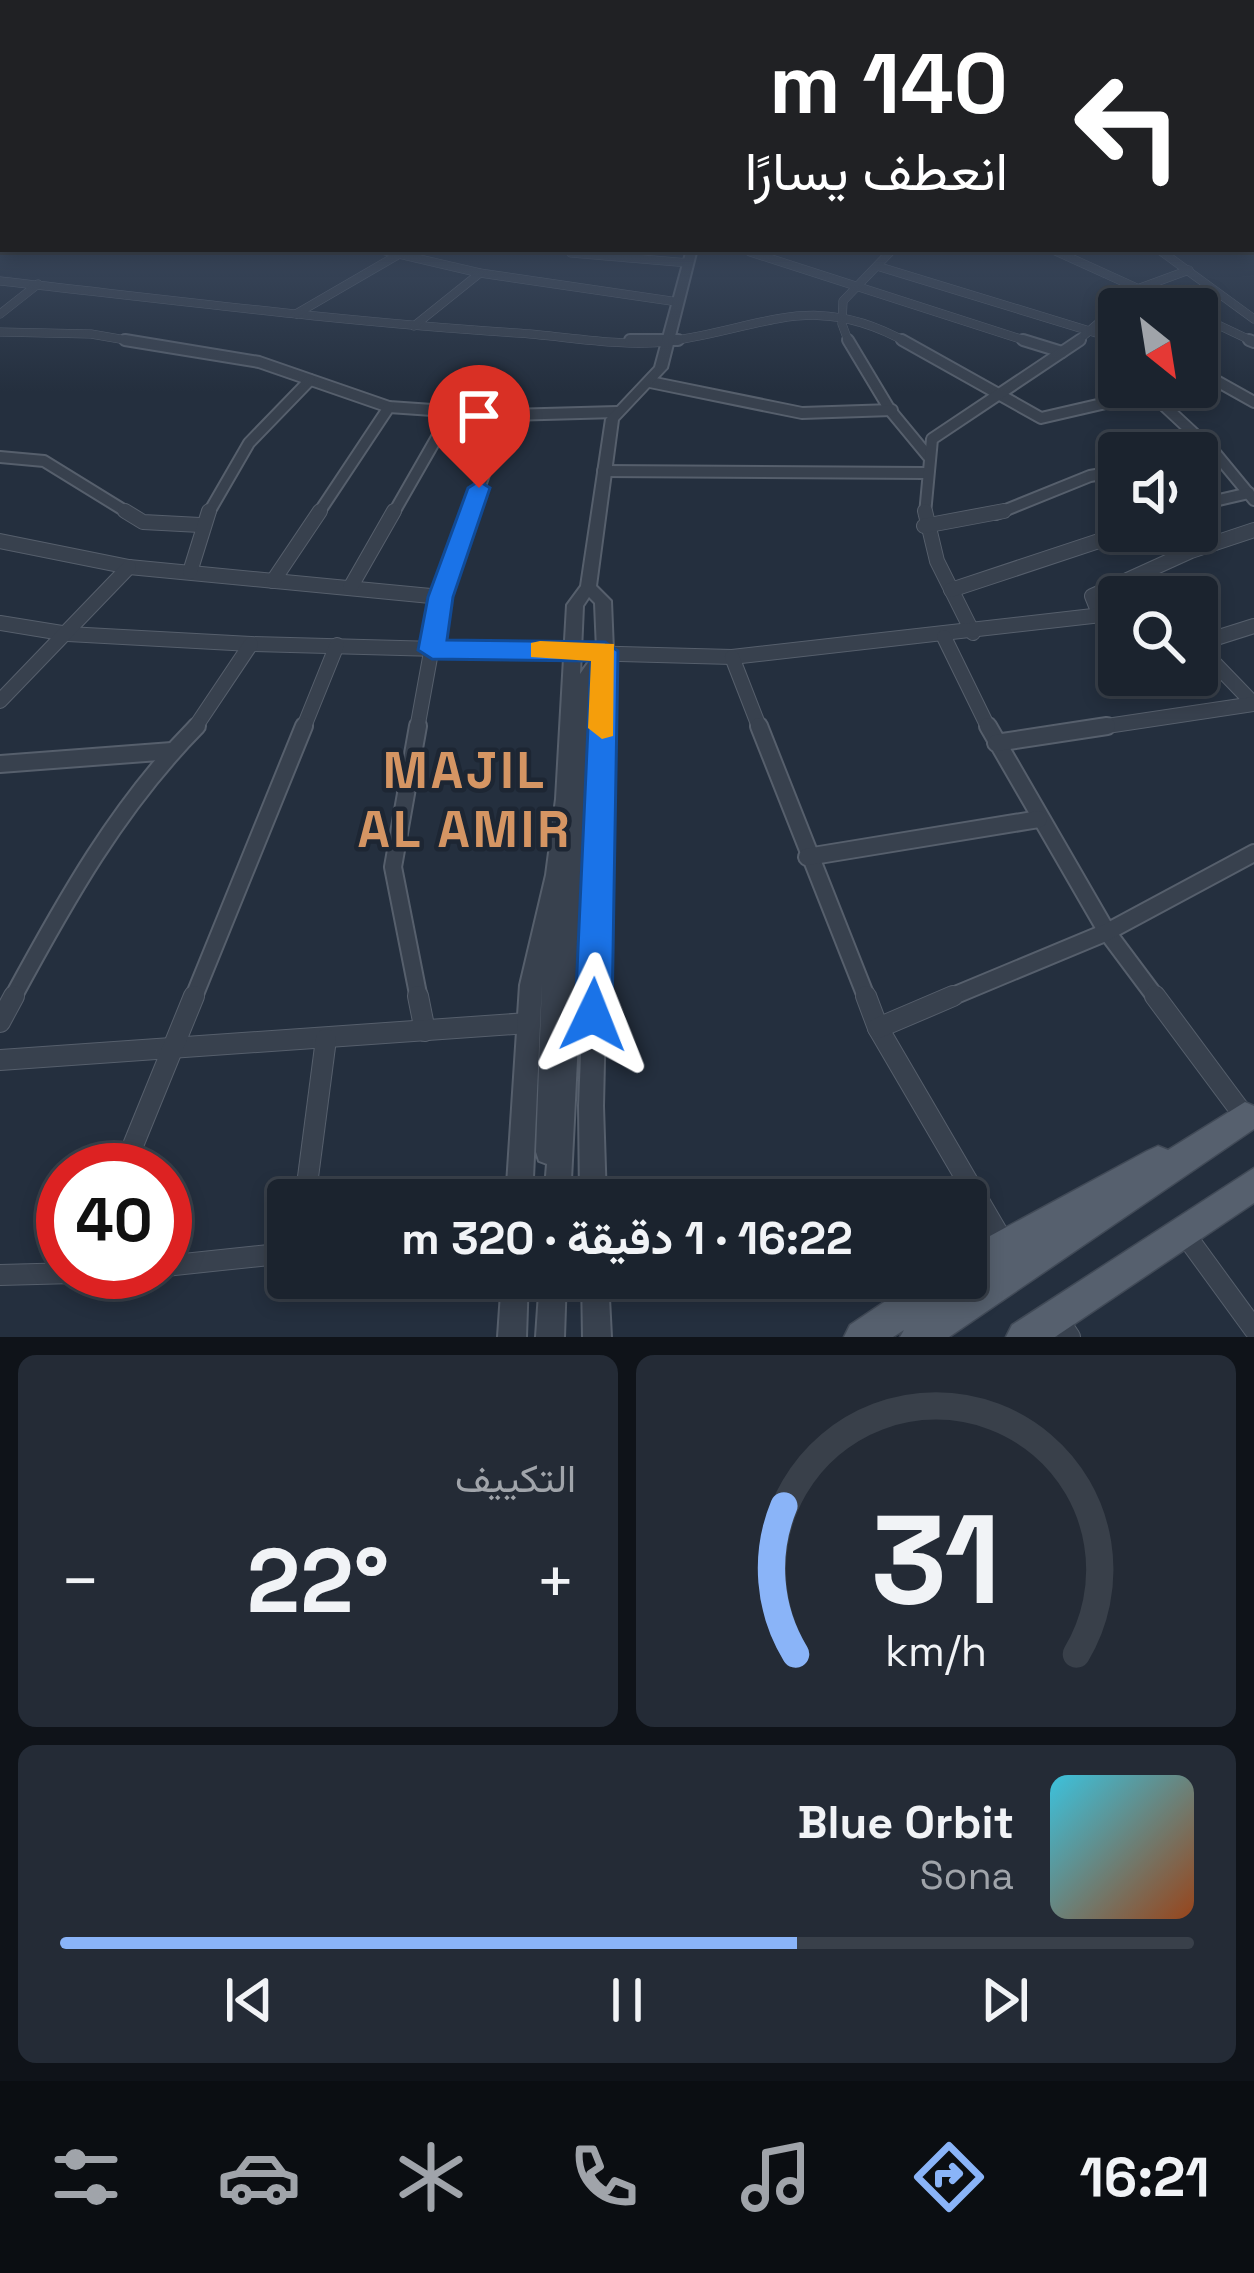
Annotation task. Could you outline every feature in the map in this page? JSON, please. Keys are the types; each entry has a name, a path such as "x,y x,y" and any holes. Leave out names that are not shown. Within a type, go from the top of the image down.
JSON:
{"main road":[{"path":"987,1253 1250,1114"},
{"path":"918,1337 1250,1114"},
{"path":"1024,1337 1063,1326 1254,1184"},
{"path":"862,1337 919,1299"}],"street":[{"path":"296,314 375,267"},
{"path":"460,267 678,302"},
{"path":"563,285 567,267"},
{"path":"548,1152 556,875 574,605 588,587 603,471 617,412 650,382 668,342 687,267"},
{"path":"807,267 1062,352"},
{"path":"879,267 853,282 840,313 842,330 892,410 928,455"},
{"path":"881,267 1098,333"},
{"path":"1092,267 1138,288"},
{"path":"1185,267 1254,319"},
{"path":"1143,288 1189,270"},
{"path":"413,326 480,273"},
{"path":"0,281 413,326 668,342 758,320 840,313 866,319 1041,418 1098,403"},
{"path":"0,314 39,284"},
{"path":"1218,325 1254,342"},
{"path":"974,633 926,542 924,473 932,439 1098,327"},
{"path":"0,332 91,334 259,362 389,407 505,415 617,412"},
{"path":"190,572 200,525 226,469 264,421 310,380"},
{"path":"650,382 802,413 892,410"},
{"path":"1218,382 1254,402"},
{"path":"273,581 389,407"},
{"path":"1163,408 1191,432"},
{"path":"350,588 452,411"},
{"path":"424,1031 393,867 441,597 505,415"},
{"path":"1218,456 1251,496"},
{"path":"0,457 44,460 143,522 200,525"},
{"path":"603,471 924,473"},
{"path":"924,526 989,517 1098,475"},
{"path":"1218,502 1251,496"},
{"path":"1133,576 1254,530"},
{"path":"0,541 129,567 441,597"},
{"path":"951,590 1098,541"},
{"path":"0,701 129,567"},
{"path":"588,587 603,601 605,651 593,1179"},
{"path":"0,622 68,634 250,644 732,657 1098,616"},
{"path":"1218,638 1254,626"},
{"path":"944,637 996,743 1107,932 1250,1114"},
{"path":"0,1022 62,906 145,779 209,714 250,644"},
{"path":"133,1143 337,645"},
{"path":"558,1179 589,674 605,651"},
{"path":"732,657 878,1028 1003,1242"},
{"path":"1218,667 1254,704"},
{"path":"996,743 1254,704"},
{"path":"0,764 172,751"},
{"path":"807,857 1039,819"},
{"path":"878,1028 1107,932 1254,853"},
{"path":"520,1179 536,950 556,875"},
{"path":"0,1060 529,1023"},
{"path":"308,1179 326,1039"},
{"path":"1184,1233 1254,1329"},
{"path":"192,1263 267,1255"},
{"path":"0,1275 36,1274"},
{"path":"512,1337 514,1299"},
{"path":"550,1337 552,1299"},
{"path":"596,1299 597,1337"}],"slow traffic":[{"path":"540,650 605,651 602,728"}],"district":[{"name":"MAJIL AL AMIR","path":"465,799"}],"route":[{"path":"479,488 441,597 432,650 605,651 593,1015"}]}
